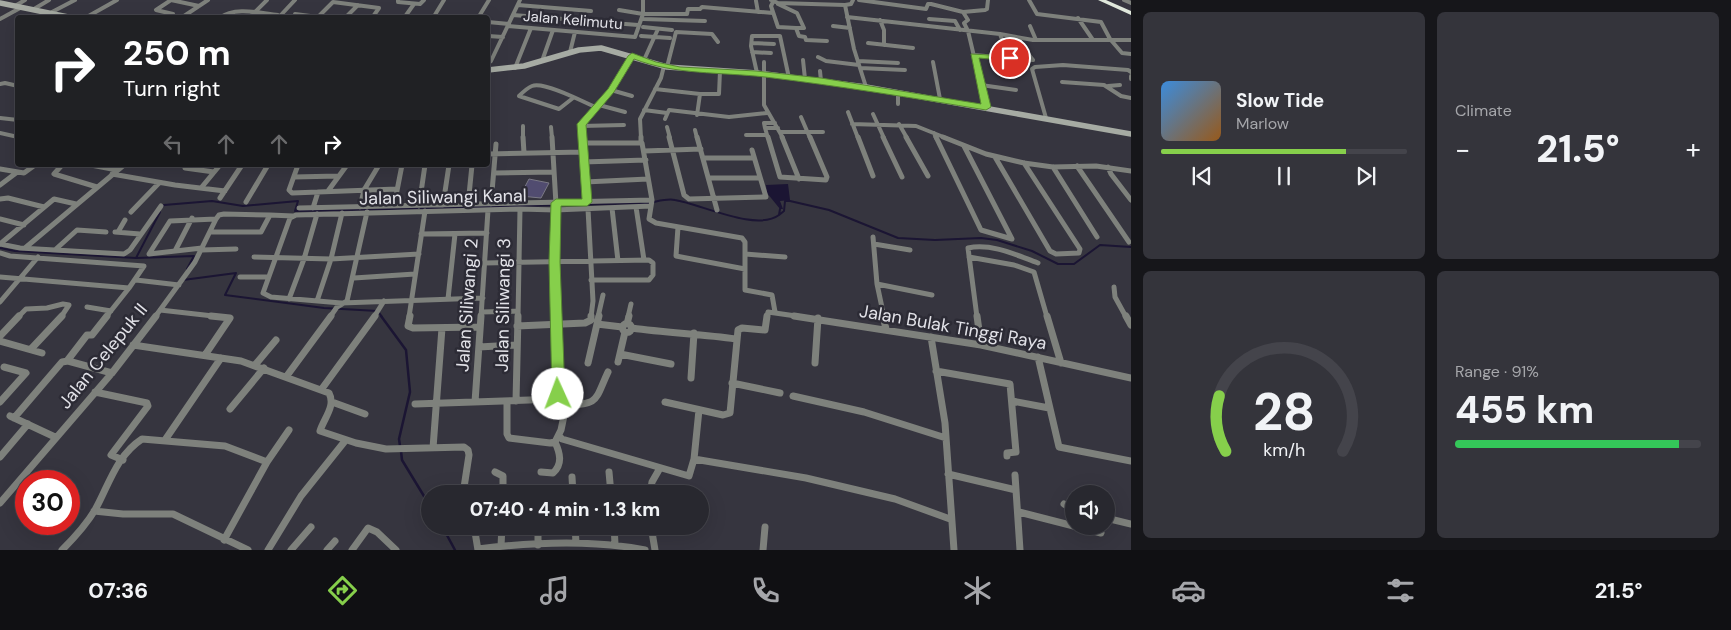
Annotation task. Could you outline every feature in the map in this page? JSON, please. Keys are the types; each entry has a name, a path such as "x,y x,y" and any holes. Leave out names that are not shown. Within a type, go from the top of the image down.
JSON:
{"highway":[{"path":"1100,0 1131,13"},
{"path":"1110,0 1131,9"}],"street":[{"path":"15,6 24,0"},
{"path":"34,9 49,0"},
{"path":"52,12 75,0"},
{"path":"90,15 117,0"},
{"path":"173,14 156,9 171,0 199,6"},
{"path":"186,15 208,0"},
{"path":"252,15 267,0"},
{"path":"281,15 295,0"},
{"path":"398,0 398,2 414,4 421,4 424,0"},
{"path":"435,15 444,0"},
{"path":"480,15 489,0"},
{"path":"490,62 520,0"},
{"path":"513,15 638,25 643,16 643,0"},
{"path":"774,2 850,4 853,0"},
{"path":"859,0 926,9"},
{"path":"899,0 901,6"},
{"path":"931,27 926,9 928,4 964,12 987,9 988,0"},
{"path":"1029,0 1036,14 1101,22 1110,39 1122,53 1131,54"},
{"path":"1124,0 1131,3"},
{"path":"320,15 333,2 353,4 358,2 379,8 374,15"},
{"path":"347,15 358,2"},
{"path":"756,2 758,12"},
{"path":"774,2 798,13 804,28 778,27 771,6 774,2"},
{"path":"0,3 62,15"},
{"path":"406,15 414,4"},
{"path":"845,4 866,88"},
{"path":"518,5 591,11"},
{"path":"0,19 22,7"},
{"path":"643,16 687,14 688,9 700,9 702,7 773,13"},
{"path":"566,31 572,9"},
{"path":"619,10 643,16 705,21"},
{"path":"160,15 164,12"},
{"path":"225,15 230,12 254,12 269,15"},
{"path":"964,12 968,20 964,23 968,31 986,107"},
{"path":"295,14 303,15"},
{"path":"847,17 1000,34 1036,40 1131,40"},
{"path":"1078,18 1093,40"},
{"path":"929,19 955,21 960,30"},
{"path":"880,20 884,30 884,44"},
{"name":"Jalan Kelimutu","path":"490,22 531,28 635,37 638,25"},
{"path":"643,26 672,30"},
{"path":"833,26 850,28"},
{"path":"1030,26 1036,40"},
{"path":"515,68 531,28"},
{"path":"644,60 658,28"},
{"path":"796,28 800,36 805,37 806,40 827,41"},
{"path":"542,62 553,30"},
{"path":"570,52 575,32"},
{"path":"665,402 723,415 730,413 736,339 740,329 765,330 771,312 772,295 745,291 745,254 742,238 652,222 648,217 652,203 640,120 644,110 666,67 676,32 712,34 718,42"},
{"path":"1000,34 1004,44"},
{"path":"756,73 752,52 754,35 781,37 789,78"},
{"path":"490,36 503,37"},
{"path":"641,36 670,38"},
{"path":"974,55 1034,60 1021,45 1019,38"},
{"path":"752,43 774,44"},
{"path":"868,43 913,48"},
{"path":"490,70 515,68 542,62 570,52 601,48 666,67 756,73 821,81 986,107 1131,134"},
{"path":"490,50 496,50"},
{"path":"752,52 771,53"},
{"path":"587,202 581,126 583,120 611,90 632,56"},
{"path":"818,56 826,61 905,70"},
{"path":"803,60 805,79"},
{"path":"764,62 766,74 763,98 767,113 778,128 799,179"},
{"path":"933,62 940,100"},
{"path":"859,65 898,63"},
{"path":"1046,118 1032,69 1034,66 1063,65 1128,70 1131,72"},
{"path":"655,89 718,94 720,71"},
{"path":"820,71 821,81"},
{"path":"1062,82 1108,86 1120,85"},
{"path":"0,84 15,86"},
{"path":"573,98 559,109 519,97 520,94 535,85 598,106 625,112"},
{"path":"981,85 1016,90"},
{"path":"1108,86 1118,96 1131,98"},
{"path":"611,90 632,96"},
{"path":"898,93 898,104"},
{"path":"697,115 700,94"},
{"path":"644,110 667,113 669,110 697,115 743,118 767,113"},
{"path":"848,112 873,176"},
{"path":"665,119 667,113"},
{"path":"873,114 902,177"},
{"path":"801,117 807,132 827,179 780,177 765,128 807,132 823,132"},
{"path":"0,118 15,120"},
{"path":"852,124 916,126 964,146 1024,163 1052,167 1108,167 1131,171"},
{"path":"899,124 928,176"},
{"path":"581,126 624,125"},
{"path":"524,126 524,153"},
{"path":"551,127 556,206 554,262 557,399"},
{"path":"667,127 685,198 766,197 752,150"},
{"path":"695,130 710,178 717,210"},
{"path":"0,133 15,136"},
{"path":"934,133 981,230 1012,239 964,146"},
{"path":"746,135 766,135"},
{"path":"582,143 642,143"},
{"name":"Jalan Siliwangi 2","path":"475,402 487,233 496,144"},
{"path":"644,151 701,149"},
{"path":"490,154 583,152"},
{"path":"995,156 1050,251 1056,254 1079,253 1080,249 1024,163"},
{"path":"704,158 754,158"},
{"path":"584,162 646,160"},
{"path":"1077,166 1129,242"},
{"path":"0,169 16,173 26,172 32,167"},
{"path":"60,167 54,174 97,187"},
{"path":"98,167 159,182 225,191"},
{"path":"11,255 82,201 121,167"},
{"path":"201,188 218,167"},
{"path":"220,198 241,167"},
{"path":"246,202 267,167"},
{"path":"297,167 290,192 397,189"},
{"path":"328,191 345,167"},
{"path":"360,207 364,190 378,167"},
{"path":"394,206 402,167"},
{"path":"419,206 425,167"},
{"path":"443,205 449,167"},
{"path":"468,205 472,167"},
{"path":"1052,167 1097,237"},
{"path":"1108,167 1111,174 1131,200"},
{"path":"185,168 214,172"},
{"path":"494,172 554,172"},
{"path":"0,185 16,173"},
{"path":"294,177 338,176"},
{"path":"710,178 760,178"},
{"path":"585,182 648,179"},
{"path":"131,212 159,182"},
{"path":"313,208 318,192"},
{"path":"0,199 8,198 44,207"},
{"path":"0,244 56,198 76,204"},
{"path":"299,208 443,205 490,207 556,206 587,202 652,203"},
{"name":"Jalan Siliwangi Kanal","path":"216,219 219,214 278,214 292,217 317,214 490,207 520,209 556,206 588,210 636,207 652,203"},
{"path":"0,244 21,249 56,249 124,254 130,250 161,206"},
{"path":"636,207 644,260"},
{"path":"612,208 618,261"},
{"name":"Jalan Siliwangi 3","path":"516,401 520,209"},
{"path":"517,326 585,323 591,320 593,301 588,210"},
{"path":"424,211 407,324 413,328 480,327"},
{"path":"286,377 337,307 346,303 354,278 367,212"},
{"path":"317,301 331,259 342,213"},
{"path":"289,298 304,259 317,214"},
{"path":"210,232 261,232 270,215"},
{"path":"292,217 268,277 263,293 265,295 317,301 382,304 411,300 483,298"},
{"path":"0,218 24,225"},
{"path":"175,251 192,218"},
{"path":"216,219 175,219 166,223 149,254 175,251 236,249"},
{"name":"Jalan Celepuk II","path":"0,503 112,373 180,284 202,250 216,219"},
{"path":"125,220 116,232 140,234"},
{"path":"56,249 81,224"},
{"path":"678,227 676,256 745,269"},
{"path":"77,230 106,232"},
{"path":"421,234 487,233"},
{"path":"448,299 455,234"},
{"path":"886,329 877,284 873,240 910,250"},
{"path":"981,345 968,248 995,249 1038,263"},
{"path":"0,253 144,266 136,280 92,335 86,335 66,360 62,362 12,417 55,437"},
{"path":"254,257 331,259 418,254"},
{"path":"745,254 786,257"},
{"path":"0,302 38,257"},
{"path":"968,257 1014,265 1034,272 1061,363"},
{"path":"485,263 644,260 652,261 654,265 652,278 649,280 591,280"},
{"path":"354,278 415,274"},
{"path":"0,277 129,288"},
{"path":"240,278 268,277"},
{"path":"136,280 180,284"},
{"path":"877,284 932,295"},
{"path":"1114,287 1116,297 1131,325"},
{"path":"588,364 603,295"},
{"path":"0,336 26,309 47,308 63,304 69,305 59,320 31,349"},
{"path":"321,390 382,304"},
{"path":"618,362 631,304"},
{"path":"88,307 111,311"},
{"path":"1124,309 1131,311"},
{"path":"160,310 230,318 205,355"},
{"path":"482,312 518,311"},
{"name":"Jalan Bulak Tinggi Raya","path":"771,312 981,345 1131,378"},
{"path":"815,363 818,318"},
{"path":"597,324 736,339"},
{"path":"433,448 442,328"},
{"path":"691,378 694,333"},
{"path":"931,337 942,397 950,519 954,550"},
{"path":"255,365 276,340"},
{"path":"0,341 42,353"},
{"path":"133,345 205,355 255,365 321,390 331,396 332,402 320,431 346,441 398,450 464,447 468,450 464,485"},
{"path":"479,347 516,345"},
{"path":"620,354 671,364"},
{"path":"165,440 221,358"},
{"path":"1038,358 1057,443 1061,448 1131,462"},
{"path":"66,360 112,373"},
{"path":"1,401 26,373 4,367"},
{"path":"230,409 264,368"},
{"path":"936,371 1005,382 1010,385 1016,452 1007,452 1007,456"},
{"path":"416,404 557,399 566,406 593,404 608,372"},
{"path":"732,384 780,393"},
{"path":"95,392 147,404 148,406 112,455 123,460"},
{"path":"793,396 864,412 946,438"},
{"path":"1012,401 1049,408"},
{"path":"332,402 365,414"},
{"path":"507,402 508,438 562,439 689,476 694,459 699,410"},
{"path":"540,472 553,473 558,469 560,458 557,439 566,406"},
{"path":"0,457 28,424"},
{"path":"224,540 267,462 289,430"},
{"path":"62,550 94,511 107,482 138,441 147,439 165,440 225,446 267,462"},
{"path":"268,550 301,496 346,441"},
{"path":"694,459 806,478 895,499 950,519"},
{"path":"652,485 660,468"},
{"path":"495,472 502,476 502,485"},
{"path":"609,472 610,485"},
{"path":"948,474 1016,490"},
{"path":"1015,475 1020,550"},
{"path":"572,477 572,485"},
{"path":"94,511 123,514 173,514 248,550"},
{"path":"1018,512 1065,524"},
{"path":"1115,520 1131,524"},
{"path":"291,550 311,527"},
{"path":"763,550 765,527"},
{"path":"352,550 368,528 377,532 396,550"},
{"path":"476,535 478,550 501,546 576,542 615,544 645,550"},
{"path":"501,546 502,535"},
{"path":"538,535 538,545"},
{"path":"576,535 576,542"},
{"path":"614,535 615,544"},
{"path":"653,535 655,550"},
{"path":"327,550 335,540"}],"shaded area":[{"path":"788,184 790,200 780,201 783,209 780,209 767,193 766,185"}],"building":[{"path":"529,179 549,183 541,198 520,196"}],"waterway":[{"path":"162,207 164,205 212,201 243,206 298,201 295,211 648,203 672,200 686,202 743,219 769,219 779,215"},
{"path":"779,215 784,211 785,201 790,201 829,210 898,238 935,240 981,238 997,240 1032,251 1058,264 1074,264 1100,245 1131,247"},
{"path":"779,215 780,209"},
{"path":"136,258 160,212"},
{"path":"0,248 15,251 136,258"},
{"path":"136,258 194,256 187,269"},
{"path":"183,280 236,273 225,295 324,308 378,311 382,317"},
{"path":"381,316 406,350 410,392 399,439 400,446"},
{"path":"401,451 402,460 421,491"},
{"path":"447,535 455,550"}],"route":[{"path":"558,394 554,262 556,203 587,202 581,124 583,120 598,108 632,56 654,64 680,69 756,73 821,81 986,107 974,55 1010,58"}]}
